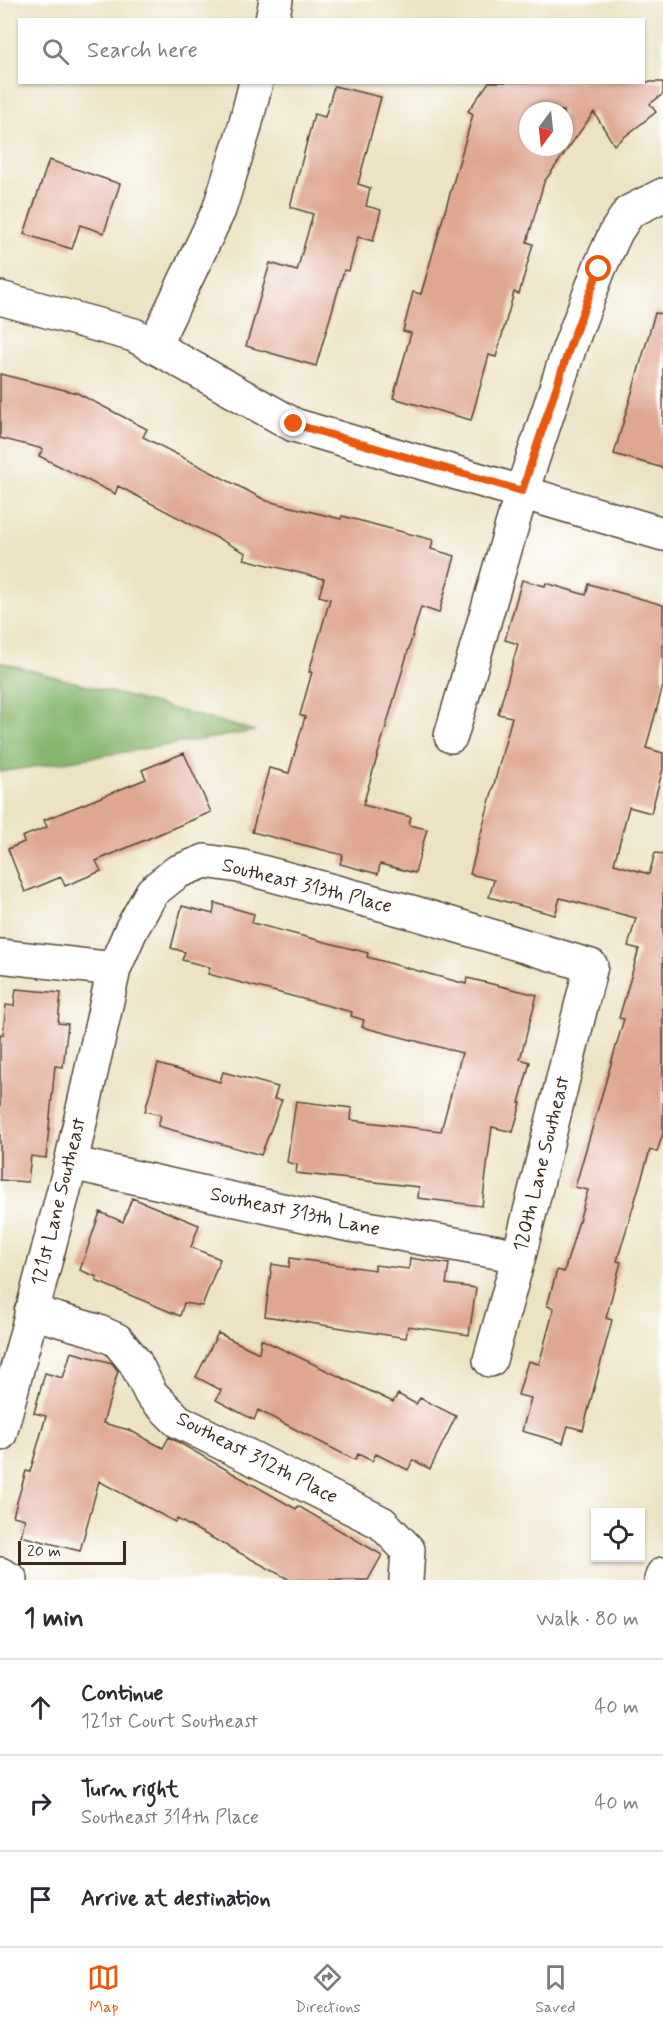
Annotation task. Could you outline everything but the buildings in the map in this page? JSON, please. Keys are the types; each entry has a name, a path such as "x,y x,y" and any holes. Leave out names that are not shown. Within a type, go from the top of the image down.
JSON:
{"street":[{"path":"272,18 276,0"},
{"path":"154,346 219,210 256,84"},
{"path":"451,736 522,491 570,346 599,269 616,232 629,212 663,195"},
{"path":"0,298 134,335 294,424 663,534"},
{"name":"Southeast 313th Place","path":"114,969 131,930 152,892 177,872 205,861 239,866 414,913 591,966"},
{"path":"0,956 114,969"},
{"name":"120th Lane Southeast","path":"490,1360 519,1256 591,966"},
{"name":"121st Lane Southeast","path":"0,1434 71,1162 114,969"},
{"name":"Southeast 313th Lane","path":"71,1162 340,1223 519,1256"},
{"name":"Southeast 312th Place","path":"31,1312 94,1330 117,1340 135,1362 151,1394 178,1421 382,1523 408,1550 406,1580"},
{"path":"0,1574 11,1580"},
{"path":"662,1580 663,1574"}],"green space":[{"path":"0,662 255,731 0,772"}],"route":[{"path":"294,424 522,491 570,346 599,269"}]}
